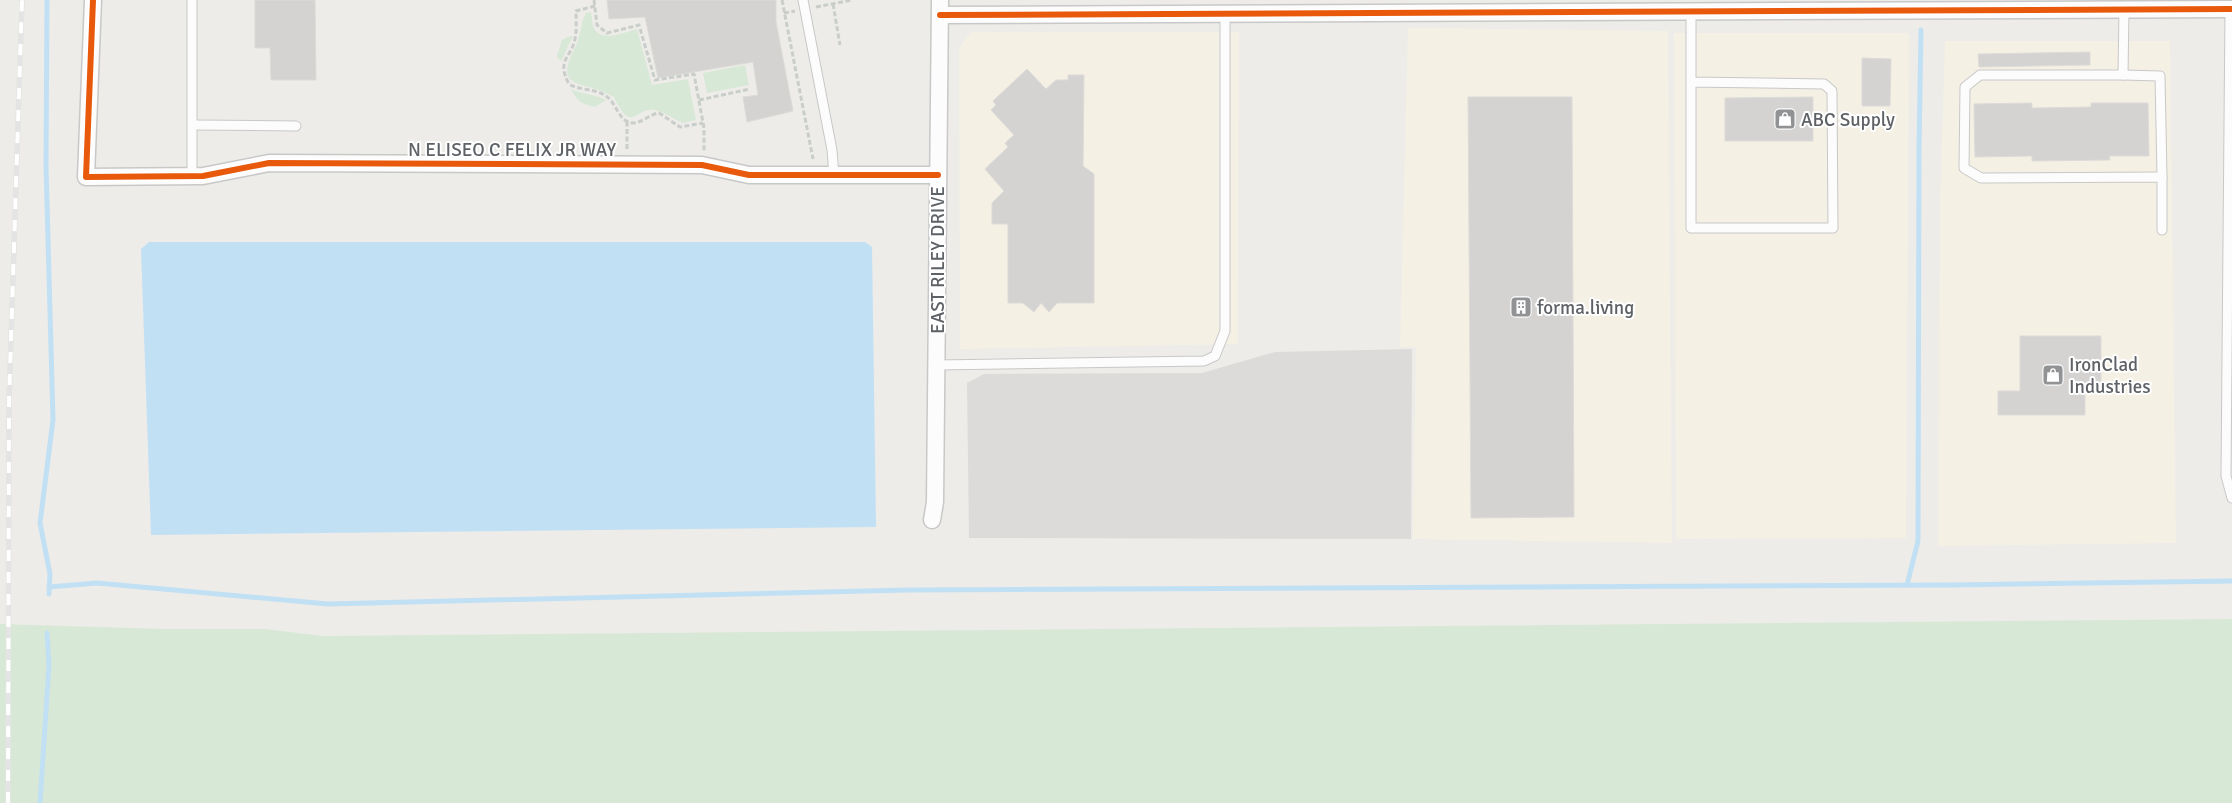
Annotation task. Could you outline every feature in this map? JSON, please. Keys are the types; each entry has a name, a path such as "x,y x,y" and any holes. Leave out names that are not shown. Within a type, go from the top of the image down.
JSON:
{"street":[{"name":"N ELISEO C FELIX JR WAY","path":"93,0 86,178 192,176 269,163 702,165 749,175 938,175"},
{"path":"940,8 1225,14 1360,6 1492,6 1691,10 1893,5 2231,9"},
{"name":"EAST RILEY DRIVE","path":"932,520 935,502 940,8"}],"lane":[{"path":"192,0 192,176"},
{"path":"803,0 832,150 834,176"},
{"path":"2123,75 2124,9"},
{"path":"2231,9 2226,476 2232,498"},
{"path":"1691,10 1691,82 1692,228 1833,228 1832,91 1824,84 1691,82"},
{"path":"936,365 1204,361 1215,356 1221,346 1225,331 1225,14"},
{"path":"2162,177 1981,178 1964,168 1965,87 1980,75 2160,76 2162,177 2162,230"},
{"path":"193,125 296,126"}],"path":[{"path":"594,0 597,25 607,32 639,25 655,80 694,74 703,124 704,152"},
{"path":"782,0 814,162"},
{"path":"833,4 840,45"},
{"path":"595,6 576,11 575,40 566,56 564,67 565,77 571,86 606,96 613,102 621,117 627,122 635,123 659,113 680,127 703,124"},
{"path":"699,100 750,89"},
{"path":"627,122 627,150"}],"shaded area":[{"path":"1408,28 1668,31 1672,543 1413,539 1416,347 1400,347"},
{"path":"971,32 1239,32 1238,344 960,349 959,48"},
{"path":"1674,33 1909,33 1906,538 1676,539"},
{"path":"1945,41 2170,41 2176,543 1938,546 1940,204"},
{"path":"1412,349 1411,539 969,538 967,383 984,374 1202,373 1275,352"}],"green space":[{"path":"591,12 594,28 602,35 620,34 637,29 652,85 688,79 696,120 683,123 654,110 648,110 630,117 625,115 614,97 578,84 570,79 567,69 569,61 578,39 584,16 586,13"},
{"path":"573,36 561,61 557,57 561,41"},
{"path":"745,65 749,85 707,93 703,73"},
{"path":"571,89 606,100 595,107 590,106 580,101"},
{"path":"2232,619 2232,803 0,803 0,624 164,629 264,629 324,636"}],"water":[{"path":"149,242 865,242 872,247 876,527 151,535 141,249"}],"building":[{"path":"255,0 315,0 316,80 271,80 270,48 255,48"},
{"path":"607,0 776,0 776,22 793,111 747,122 743,97 758,95 753,62 658,78 645,17 609,19"},
{"path":"2090,52 2090,65 1979,67 1978,54"},
{"path":"1862,58 1891,59 1890,106 1862,106"},
{"path":"1027,69 1046,89 1056,80 1068,80 1068,75 1084,75 1083,166 1094,174 1094,303 1057,303 1049,312 1041,303 1034,312 1023,303 1008,303 1008,224 992,224 992,203 1004,191 985,169 1008,147 1005,143 1014,135 991,110 996,105 993,101"},
{"name":"forma.living","path":"1468,97 1572,97 1574,517 1471,518"},
{"path":"1813,97 1813,141 1725,141 1725,98"},
{"path":"2032,103 2032,108 2091,107 2091,103 2148,103 2149,156 2109,156 2110,160 2032,161 2032,156 1975,157 1974,104"},
{"path":"2020,336 2101,336 2101,392 2085,392 2085,415 1998,415 1998,391 2020,391"}],"waterway":[{"path":"47,0 46,166 53,420 40,523 50,574 49,594"},
{"path":"1907,585 1918,541 1921,30"},
{"path":"49,587 97,583 328,604 907,590 1952,585 2232,581"},
{"path":"40,803 49,665 47,633"}],"railway":[{"path":"8,803 9,402 22,0"}],"cycle path":[{"path":"93,0 86,177 203,176 269,163 702,165 749,175 938,175"},
{"path":"940,15 2232,9"}],"place":[{"name":"ABC Supply","path":"1785,119"},
{"name":"forma.living","path":"1521,307"},
{"name":"IronClad Industries","path":"2053,375"}]}
